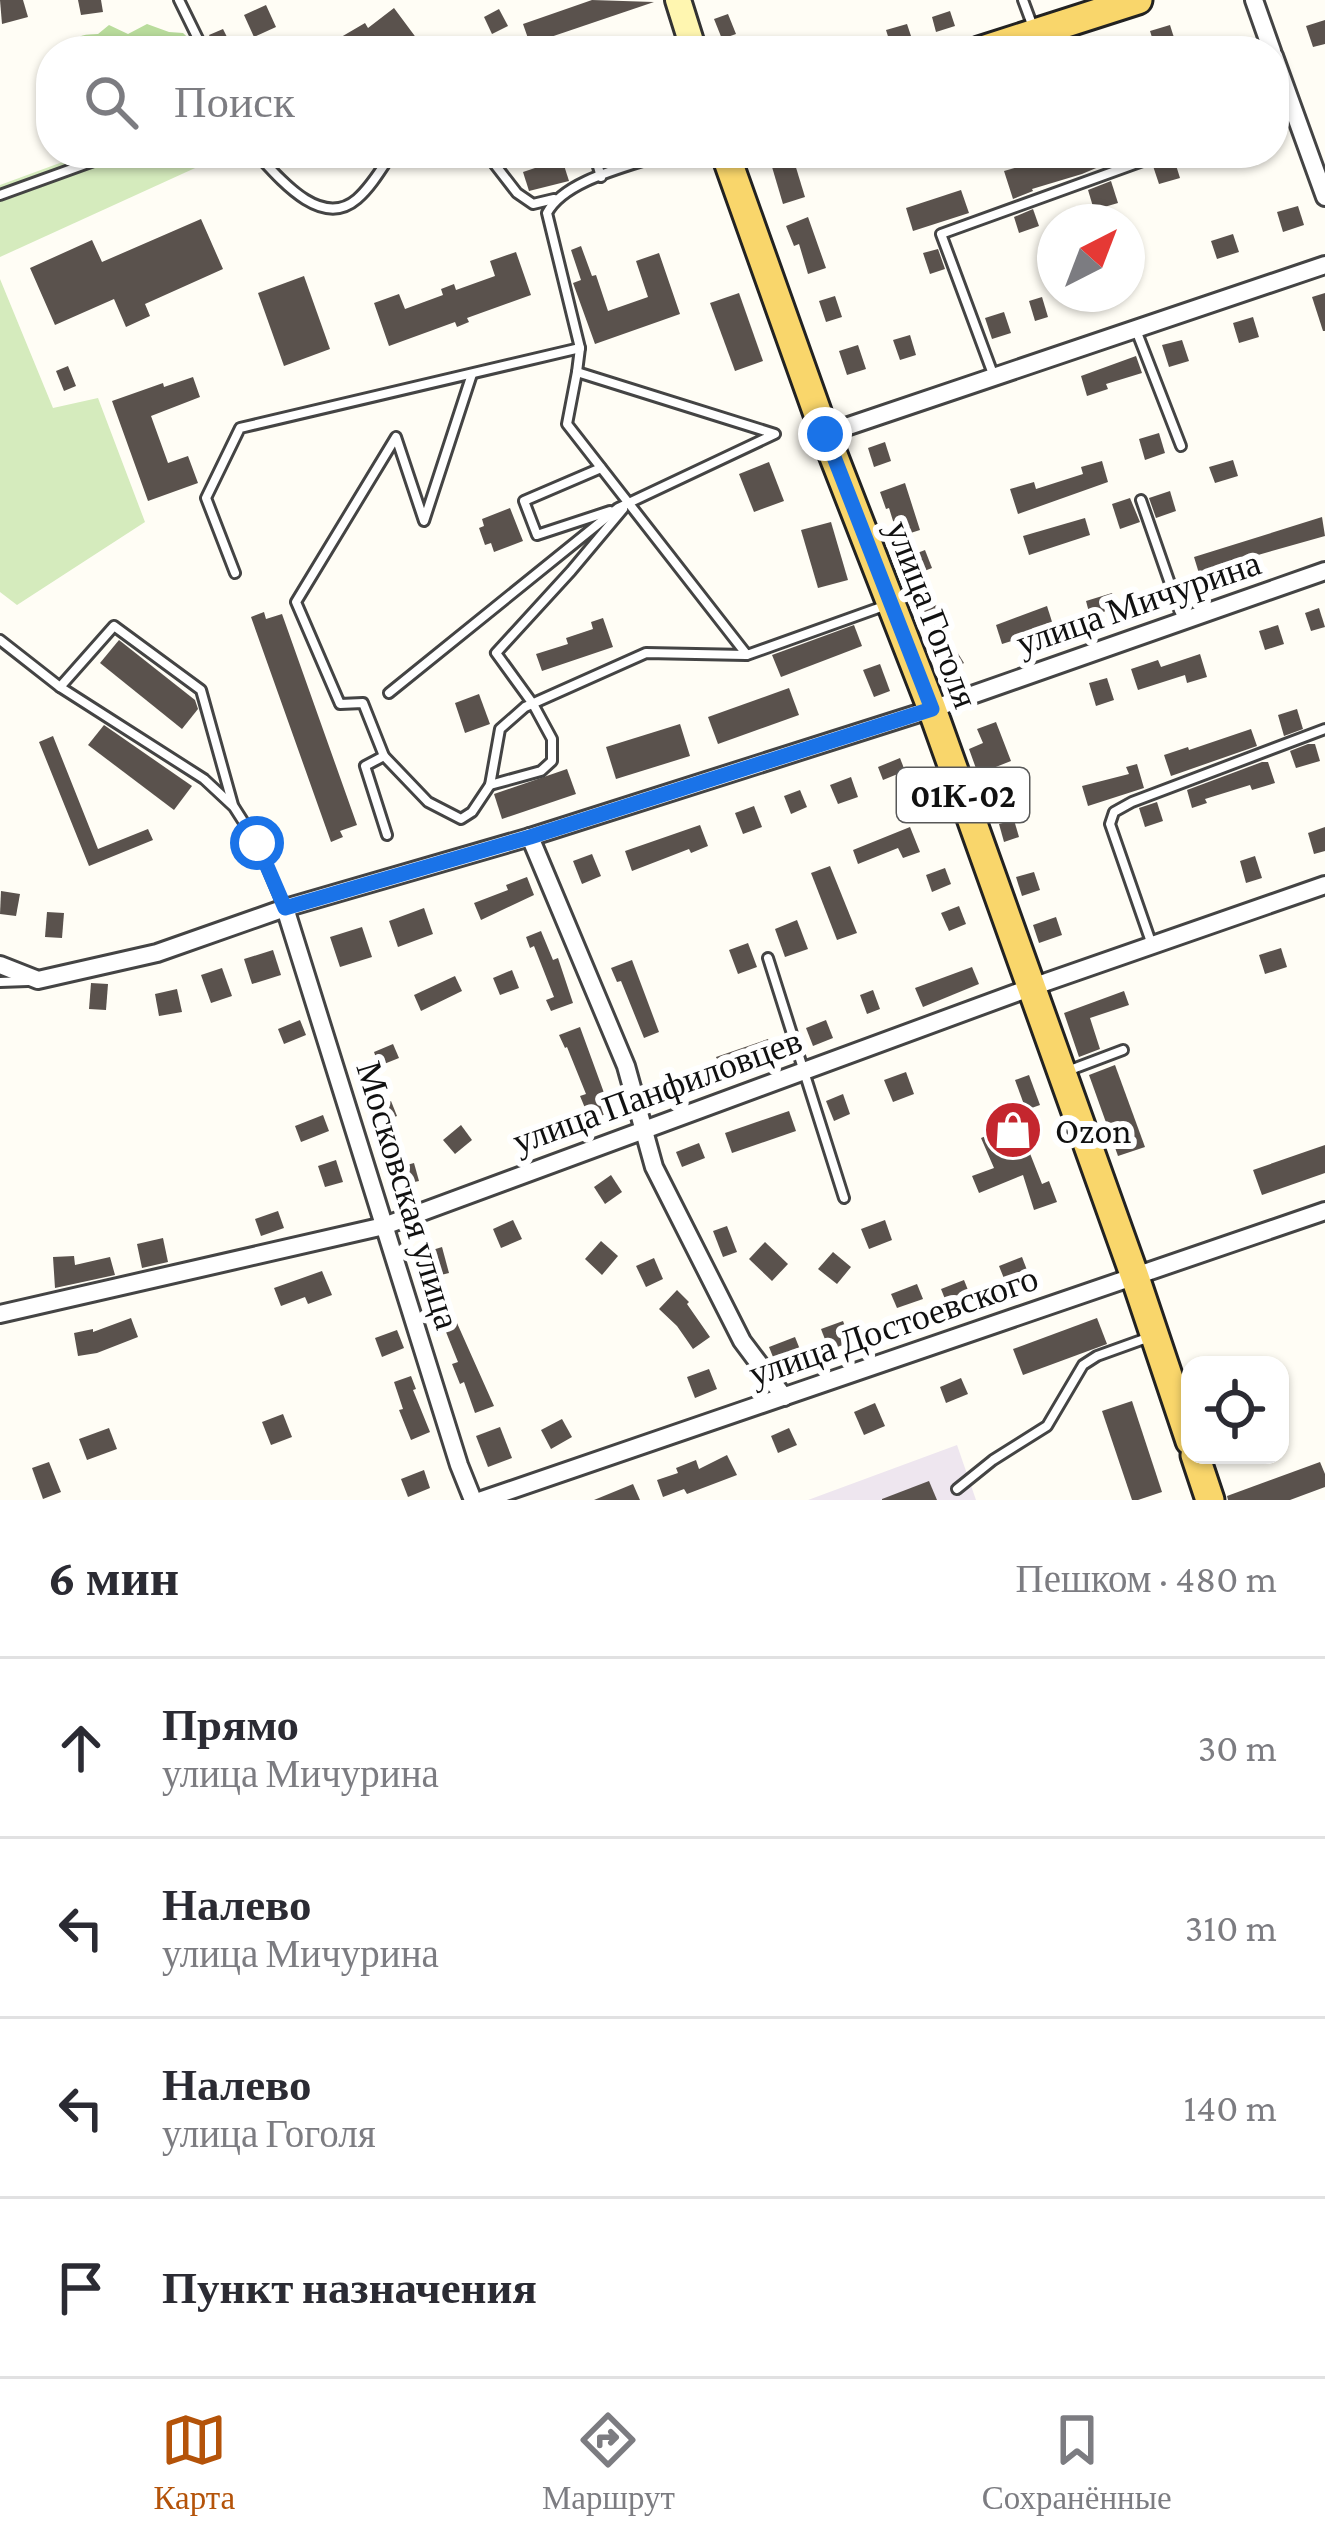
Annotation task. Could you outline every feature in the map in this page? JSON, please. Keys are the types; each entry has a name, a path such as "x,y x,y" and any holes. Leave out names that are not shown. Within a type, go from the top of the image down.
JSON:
{"main road":[{"path":"678,0 689,36"},
{"path":"1026,36 1138,0"},
{"name":"улица Гоголя","path":"730,168 825,434 932,709 1181,1414"},
{"path":"1198,1464 1210,1500"}],"street":[{"path":"1254,0 1267,36"},
{"path":"1289,98 1325,197"},
{"path":"825,434 1325,265"},
{"name":"улица Мичурина","path":"38,980 158,953 285,908 530,837 932,709 1325,572"},
{"path":"530,837 626,1066 654,1167 742,1342 784,1397"},
{"name":"улица Панфиловцев","path":"0,1314 384,1226 1032,987 1325,886"},
{"name":"Московская улица","path":"285,908 459,1465 478,1500"},
{"path":"0,965 38,980"},
{"name":"улица Достоевского","path":"478,1500 1325,1211"}],"lane":[{"path":"179,0 198,36"},
{"path":"1023,0 1035,33"},
{"path":"0,195 75,168"},
{"path":"270,168 319,207 340,209 359,198 381,168"},
{"path":"498,168 532,204 624,168"},
{"path":"599,168 601,176"},
{"path":"993,376 940,234 1123,168"},
{"path":"554,199 548,213 580,348 567,424 623,506 747,655"},
{"path":"1135,328 1181,446"},
{"path":"235,573 206,498 240,428 580,348"},
{"path":"577,372 775,434 623,506 538,535 524,501 601,468"},
{"path":"472,374 424,521 396,437 296,602 340,704 363,703 385,756 428,802 461,819 472,812 490,784 500,729 532,704 646,653 747,655 891,603"},
{"path":"1141,500 1183,621"},
{"path":"389,693 623,506"},
{"path":"490,784 541,770 552,760 552,740 496,652 571,572 623,506"},
{"path":"60,687 114,626 201,690 234,807"},
{"path":"0,640 60,687 204,778 234,807 257,843 285,908"},
{"path":"1152,945 1110,824 1114,812 1325,729"},
{"path":"385,756 364,766 387,835"},
{"path":"769,958 844,1198"},
{"name":"улица Мичурина","path":"0,982 38,980"},
{"path":"1063,1072 1123,1050"},
{"path":"957,1489 1047,1426 1083,1365 1154,1335"}],"shaded area":[{"path":"957,1445 976,1500 808,1500"}],"green space":[{"path":"147,24 186,36 81,36 98,34 109,25 128,34"},
{"path":"46,168 195,168 0,257 0,185"},
{"path":"0,279 53,408 98,398 145,522 17,605 0,592"}],"building":[{"path":"0,0 23,0 28,17 2,24"},
{"path":"78,0 101,0 103,12 81,15"},
{"path":"592,0 654,2 554,36 527,36 523,24"},
{"path":"266,5 276,27 254,36 244,15"},
{"path":"394,8 415,36 343,36 365,23 368,28"},
{"path":"499,9 508,26 492,34 484,17"},
{"path":"950,11 955,26 936,32 932,17"},
{"path":"728,14 736,34 721,36 714,19"},
{"path":"1325,20 1325,44 1313,47 1306,26"},
{"path":"907,24 911,36 888,36 886,30"},
{"path":"1170,25 1173,36 1152,36 1150,31"},
{"path":"565,168 569,181 529,191 523,172"},
{"path":"772,168 796,168 805,197 783,204"},
{"path":"1015,168 1096,168 1013,199 1004,171"},
{"path":"1154,168 1177,168 1180,178 1159,184"},
{"path":"1111,181 1118,203 1092,204 1088,190"},
{"path":"961,190 969,213 913,231 906,208"},
{"path":"1298,206 1304,225 1283,232 1277,212"},
{"path":"1033,209 1037,227 1019,233 1014,217"},
{"path":"808,217 826,268 808,274 799,244 794,246 786,226"},
{"path":"201,219 223,269 145,304 150,316 126,327 114,299 55,325 30,268 92,240 102,262"},
{"path":"1233,234 1239,252 1217,259 1211,241"},
{"path":"581,246 608,311 648,297 636,261 659,253 680,314 595,344 573,283 581,280 571,250"},
{"path":"938,249 945,269 930,274 923,253"},
{"path":"516,252 531,295 467,318 469,322 457,327 455,322 389,346 374,303 399,294 405,309 443,295 441,289 454,284 456,290 495,276 490,261"},
{"path":"304,276 330,349 284,366 258,293"},
{"path":"739,293 763,361 735,371 710,303"},
{"path":"1325,293 1325,331 1323,331 1312,297"},
{"path":"835,296 842,317 826,322 819,301"},
{"path":"1037,299 1037,312 1046,312 1048,317 1035,321 1029,301"},
{"path":"1004,312 1011,333 992,339 985,318"},
{"path":"1253,317 1259,337 1239,343 1233,323"},
{"path":"910,335 916,355 900,360 893,340"},
{"path":"1182,340 1189,361 1169,367 1162,345"},
{"path":"858,345 866,369 847,375 839,351"},
{"path":"1136,356 1142,373 1106,384 1108,389 1087,396 1081,376"},
{"path":"68,366 76,386 64,391 56,371"},
{"path":"193,377 200,397 151,416 168,463 188,456 198,483 148,501 112,401"},
{"path":"1159,433 1165,453 1145,460 1139,439"},
{"path":"885,442 891,461 874,467 868,448"},
{"path":"1233,460 1238,476 1215,483 1209,467"},
{"path":"1102,461 1108,482 1018,514 1010,489 1034,482 1036,489 1083,474 1081,467"},
{"path":"769,462 784,501 754,512 739,474"},
{"path":"905,483 920,530 898,537 880,492"},
{"path":"1170,491 1176,511 1156,518 1149,498"},
{"path":"1130,498 1140,522 1120,529 1112,504"},
{"path":"510,508 523,541 494,552 491,543 485,545 479,528 484,526 482,519"},
{"path":"1322,517 1325,536 1258,555 1201,580 1194,557"},
{"path":"1085,518 1090,535 1029,555 1023,536"},
{"path":"831,522 848,580 818,588 801,530"},
{"path":"925,550 932,568 914,575 907,557"},
{"path":"1112,593 1116,608 1090,616 1086,601"},
{"path":"940,604 947,623 926,631 919,611"},
{"path":"1047,606 1054,628 1002,644 996,625"},
{"path":"1319,608 1325,627 1311,631 1305,613"},
{"path":"264,612 266,619 282,614 357,825 340,831 343,837 331,842 251,617"},
{"path":"603,618 613,647 542,671 536,654 568,644 566,638 593,629 591,622"},
{"path":"854,625 862,646 781,677 772,655"},
{"path":"1278,625 1284,644 1265,650 1259,631"},
{"path":"119,640 195,700 198,709 182,729 100,663"},
{"path":"954,647 964,663 949,672 939,656"},
{"path":"1200,654 1207,677 1187,683 1185,675 1138,690 1131,669 1158,660 1161,667"},
{"path":"880,664 890,691 874,697 863,670"},
{"path":"1107,678 1114,700 1096,706 1089,683"},
{"path":"789,688 799,715 718,744 708,717"},
{"path":"479,694 490,724 465,733 455,703"},
{"path":"1297,709 1303,729 1284,736 1278,715"},
{"path":"996,722 1011,761 978,774 969,749 983,743 977,729"},
{"path":"680,724 690,756 616,779 606,747"},
{"path":"104,725 192,786 174,810 88,745"},
{"path":"1251,729 1257,746 1171,776 1164,755"},
{"path":"53,736 98,849 148,829 153,840 89,866 39,742"},
{"path":"1315,744 1320,761 1296,768 1290,751"},
{"path":"900,758 905,771 883,780 878,767"},
{"path":"1268,762 1275,783 1252,790 1250,785 1192,808 1187,790"},
{"path":"1137,764 1144,788 1088,806 1082,786 1129,774 1126,767"},
{"path":"567,769 576,794 502,819 494,794"},
{"path":"851,777 858,797 838,804 830,785"},
{"path":"800,790 807,807 791,814 784,796"},
{"path":"1157,802 1163,821 1145,827 1139,808"},
{"path":"754,806 762,827 743,834 735,813"},
{"path":"1014,820 1019,837 1004,842 999,824"},
{"path":"700,825 708,846 632,871 625,851"},
{"path":"910,827 920,852 903,858 898,848 858,864 853,850"},
{"path":"1325,827 1325,851 1314,854 1308,833"},
{"path":"592,854 601,876 582,884 573,861"},
{"path":"1255,856 1262,878 1246,883 1240,861"},
{"path":"830,866 857,933 837,940 811,873"},
{"path":"945,868 951,884 932,892 926,875"},
{"path":"1034,872 1040,890 1022,896 1016,877"},
{"path":"527,877 534,895 481,920 474,903"},
{"path":"1,891 20,894 16,916 0,914"},
{"path":"959,906 966,924 949,931 941,913"},
{"path":"424,908 433,934 398,947 389,921"},
{"path":"47,912 64,913 62,938 45,937"},
{"path":"1056,917 1062,935 1039,943 1033,925"},
{"path":"797,920 808,949 785,957 775,929"},
{"path":"362,927 372,957 340,967 330,937"},
{"path":"541,931 553,960 558,958 573,1003 551,1011 546,1000 554,997 526,937"},
{"path":"748,943 757,967 738,974 729,950"},
{"path":"1281,948 1287,967 1265,974 1259,955"},
{"path":"273,950 281,975 252,984 244,959"},
{"path":"632,960 659,1032 644,1038 611,968"},
{"path":"972,967 979,984 923,1007 915,988"},
{"path":"222,968 232,996 211,1003 201,975"},
{"path":"512,970 519,988 500,995 493,978"},
{"path":"455,976 462,991 421,1011 414,995"},
{"path":"91,983 108,984 106,1010 89,1009"},
{"path":"177,989 182,1012 159,1016 155,994"},
{"path":"873,990 880,1009 867,1014 860,995"},
{"path":"1124,991 1129,1005 1090,1018 1100,1049 1079,1057 1064,1013"},
{"path":"300,1020 306,1035 284,1044 278,1029"},
{"path":"826,1020 833,1038 813,1046 806,1028"},
{"path":"580,1027 611,1112 590,1120 580,1096 586,1094 559,1035"},
{"path":"768,1039 777,1062 725,1080 716,1057"},
{"path":"393,1044 399,1058 379,1066 374,1052"},
{"path":"1115,1065 1145,1147 1118,1156 1089,1075"},
{"path":"906,1072 914,1094 893,1102 884,1080"},
{"path":"674,1075 680,1090 661,1097 655,1083"},
{"path":"1029,1075 1040,1105 1026,1110 1015,1080"},
{"path":"843,1094 850,1114 834,1121 826,1101"},
{"path":"391,1101 397,1116 377,1124 371,1109"},
{"path":"789,1111 796,1131 732,1153 725,1133"},
{"path":"582,1113 588,1133 570,1138 564,1118"},
{"path":"323,1115 329,1131 301,1142 295,1126"},
{"path":"1018,1123 1042,1184 1049,1181 1057,1202 1034,1210 1023,1175 979,1193 972,1176 994,1168 981,1138"},
{"path":"461,1125 472,1140 455,1154 443,1140"},
{"path":"699,1143 705,1158 682,1167 676,1152"},
{"path":"1325,1145 1325,1173 1262,1195 1253,1170"},
{"path":"336,1160 343,1182 325,1187 318,1166"},
{"path":"414,1163 419,1181 397,1186 392,1169"},
{"path":"611,1175 622,1192 605,1204 594,1187"},
{"path":"278,1211 284,1228 261,1236 255,1219"},
{"path":"513,1220 522,1239 501,1248 493,1229"},
{"path":"885,1220 892,1240 869,1249 861,1229"},
{"path":"727,1226 737,1252 723,1257 713,1231"},
{"path":"163,1238 168,1262 142,1268 137,1244"},
{"path":"601,1241 618,1256 602,1275 585,1259"},
{"path":"765,1242 788,1264 772,1281 749,1259"},
{"path":"442,1247 449,1273 433,1277 426,1252"},
{"path":"833,1252 851,1267 837,1284 818,1269"},
{"path":"74,1256 75,1265 110,1257 115,1275 55,1288 53,1257"},
{"path":"1022,1257 1030,1278 1007,1286 999,1266"},
{"path":"654,1258 663,1279 646,1287 636,1266"},
{"path":"322,1271 332,1295 308,1304 305,1297 281,1306 274,1288"},
{"path":"964,1280 972,1300 949,1309 941,1289"},
{"path":"917,1284 923,1299 897,1308 891,1294"},
{"path":"677,1290 710,1337 693,1349 659,1309"},
{"path":"131,1318 138,1337 78,1356 74,1333 93,1332"},
{"path":"1097,1318 1107,1344 1023,1375 1013,1349"},
{"path":"843,1321 851,1342 829,1350 821,1329"},
{"path":"457,1323 494,1406 475,1413 452,1364 458,1362 444,1327"},
{"path":"397,1330 404,1348 382,1357 375,1338"},
{"path":"795,1337 803,1357 777,1367 769,1347"},
{"path":"709,1369 717,1389 695,1398 687,1377"},
{"path":"411,1376 430,1432 411,1440 394,1382"},
{"path":"961,1378 968,1394 946,1403 940,1387"},
{"path":"1132,1401 1162,1492 1138,1500 1132,1500 1102,1411"},
{"path":"875,1403 885,1426 864,1435 854,1412"},
{"path":"283,1414 292,1437 271,1445 262,1422"},
{"path":"562,1419 572,1437 551,1449 541,1430"},
{"path":"500,1427 512,1458 488,1467 476,1436"},
{"path":"109,1428 117,1449 87,1460 79,1439"},
{"path":"789,1428 797,1445 778,1453 771,1436"},
{"path":"727,1455 737,1475 687,1494 684,1489 663,1497 657,1480 696,1460 699,1469"},
{"path":"49,1462 61,1492 43,1499 32,1468"},
{"path":"1320,1462 1325,1487 1290,1500 1228,1500 1227,1496"},
{"path":"424,1470 430,1488 408,1497 401,1479"},
{"path":"929,1481 937,1500 882,1500 882,1499"},
{"path":"633,1484 640,1500 594,1500"}],"place":[{"name":"Ozon","path":"1013,1130"}],"route":[{"path":"257,843 285,908 530,837 932,709 825,434"}]}
